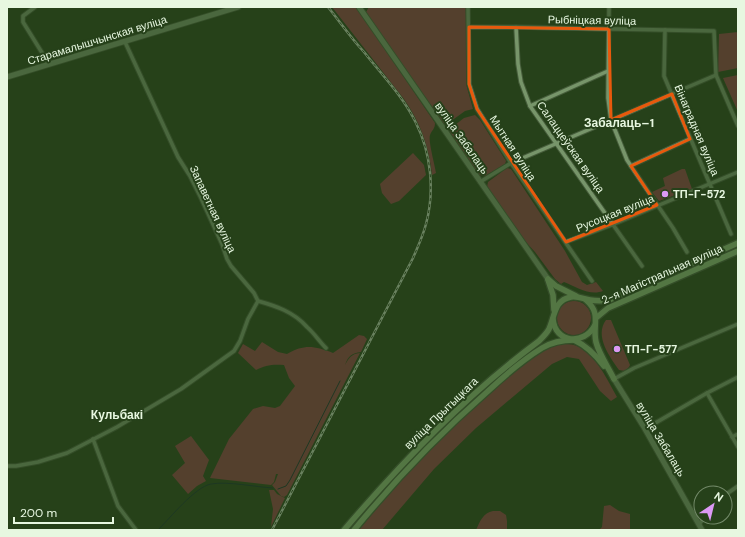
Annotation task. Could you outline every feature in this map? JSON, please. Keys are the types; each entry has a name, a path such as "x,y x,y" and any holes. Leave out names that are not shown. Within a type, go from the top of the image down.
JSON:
{"main road":[{"name":"2-я Магістральная вуліца","path":"581,298 591,300 609,300 738,243"},
{"name":"2-я Магістральная вуліца","path":"596,318 608,308 738,251"},
{"path":"548,279 556,286 590,304 596,318 596,341 614,379"},
{"path":"548,279 553,295 553,315 555,327 558,332 563,336 586,346 595,353 614,379"},
{"path":"553,315 560,302 567,298 581,298"},
{"name":"вуліца Прытыцкага","path":"344,530 377,492 469,398 539,341 549,328 553,315"},
{"path":"574,340 581,339 592,331 596,318"},
{"name":"вуліца Прытыцкага","path":"354,530 382,495 435,440 499,382 542,348 559,341 574,340"}],"street":[{"path":"35,7 23,16 23,22 49,64"},
{"name":"Старамалышчынская вуліца","path":"7,77 238,7"},
{"name":"вуліца Забалаць","path":"360,7 548,279"},
{"name":"Мытная вуліца","path":"468,7 469,84 477,109 511,163 592,281"},
{"path":"610,7 608,98 611,120 626,158 688,252"},
{"name":"Рыбніцкая вуліца","path":"468,27 714,31 716,75"},
{"name":"Салаццеўская вуліца","path":"516,27 518,64 521,82 530,106 642,266"},
{"name":"Вінаградная вуліца","path":"665,30 664,76 730,234"},
{"name":"Запаветная вуліца","path":"125,42 178,157 201,198 222,244 227,259 258,300"},
{"path":"530,106 608,71"},
{"path":"480,182 511,163 716,75 738,126"},
{"path":"631,166 690,139"},
{"name":"Русоцкая вуліца","path":"566,242 614,224 738,172"},
{"path":"7,466 38,462 67,453 116,427 181,389 234,351 258,300 296,316 326,348"},
{"path":"614,379 634,368 738,324"},
{"path":"645,429 738,377"},
{"name":"вуліца Забалаць","path":"614,379 645,429 693,513"},
{"path":"707,393 738,447"},
{"path":"732,437 738,434"},
{"path":"93,439 118,506 136,530"}],"highlighted area":[{"path":"469,27 609,29 611,120 672,94 690,139 631,166 657,205 566,242 477,109 469,84"}],"shaded area":[{"path":"332,7 356,7 435,123 430,138 436,173 432,175 426,144 415,116 410,108"},
{"path":"369,7 466,7 466,84 473,109 465,111 447,124 443,123 366,12"},
{"path":"737,7 738,7 738,32"},
{"path":"738,32 738,68 718,72 719,34"},
{"path":"738,75 738,112 723,78"},
{"path":"475,115 480,120 506,161 505,164 485,176 479,175 450,132 451,128 464,118"},
{"path":"413,153 424,165 426,175 399,201 391,204 382,193 380,184"},
{"path":"507,168 511,169 565,251 582,282 587,285 596,282 603,291 588,292 564,282 561,284 555,279 524,240 487,187 488,182"},
{"path":"685,169 692,189 659,201 652,192 665,186 663,178"},
{"path":"571,301 577,301 581,302 588,308 591,318 590,325 584,332 577,335 571,335 567,334 560,328 557,321 557,315 558,311 564,304"},
{"path":"606,320 611,320 630,365 625,371 619,370 611,359 602,339 603,326"},
{"path":"359,335 364,336 367,339 361,352 355,353 349,357 345,365 354,354 360,353 287,495 284,497 281,496 272,485 275,482 278,474 276,474 274,482 271,485 210,478 229,439 253,409 263,406 275,408 280,406 295,386 289,378 284,365 269,365 256,370 238,353 243,344 255,351 262,342 278,352 287,354 304,347 320,349 333,353"},
{"path":"562,344 577,346 590,355 600,368 617,397 611,401 600,391 579,359 567,357 552,364 476,428 434,469 382,530 359,530 411,470 468,413 533,357 540,352"},
{"path":"191,436 209,460 203,476 206,481 197,486 188,494 172,475 185,463 175,446"},
{"path":"269,490 274,490 277,494 285,498 271,527 273,509"},
{"path":"610,505 619,511 630,514 630,530 599,530 602,527 604,506"},
{"path":"493,511 500,511 506,515 507,530 476,530 484,516"}],"waterway":[{"path":"278,489 286,486 290,480 340,381"},
{"path":"158,530 190,497 205,486 218,483 273,488"}],"railway":[{"path":"272,530 413,258 425,228 429,211 431,185 430,172 425,147 416,123 411,113 392,86 328,7"}],"place":[{"name":"ТП-Г-572","path":"665,194"},
{"name":"ТП-Г-577","path":"617,349"}],"district":[{"name":"Забалаць–1","path":"619,123"},
{"name":"Кульбакі","path":"117,415"}]}
